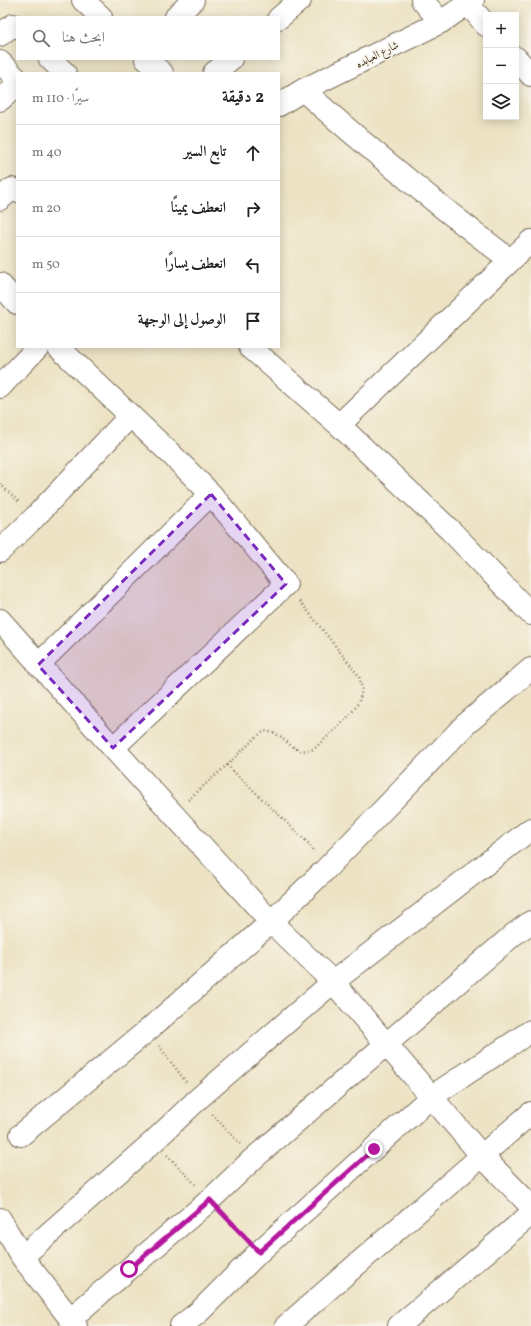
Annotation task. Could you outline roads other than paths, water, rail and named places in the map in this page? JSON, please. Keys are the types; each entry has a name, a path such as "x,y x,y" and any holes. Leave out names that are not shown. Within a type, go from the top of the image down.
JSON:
{"street":[{"path":"83,0 100,16"},
{"path":"177,16 193,0"},
{"path":"280,17 300,0"},
{"path":"422,0 441,22"},
{"path":"470,2 483,21"},
{"name":"شارع العبابده","path":"280,104 303,90 441,22 470,2"},
{"path":"0,35 10,26 13,25 16,26"},
{"path":"51,60 64,72"},
{"path":"147,60 161,72"},
{"path":"215,72 230,60"},
{"path":"519,61 531,75"},
{"path":"0,62 16,78"},
{"path":"0,100 16,86"},
{"path":"303,90 404,178 510,260"},
{"path":"0,199 12,189 16,191"},
{"path":"339,425 531,241"},
{"path":"0,284 16,302"},
{"path":"0,387 37,348"},
{"path":"59,348 211,494 286,584 113,748"},
{"path":"251,348 339,425 451,531 531,614"},
{"path":"0,551 35,517 130,416"},
{"path":"38,665 211,494"},
{"path":"0,620 38,665 271,922 333,982 482,1156 531,1206"},
{"path":"21,1135 148,1030 271,922 324,871 465,725 531,669"},
{"path":"22,1257 154,1141 198,1099 333,982 531,829"},
{"path":"0,1219 22,1257 73,1322 210,1200 253,1159 513,935 531,922"},
{"path":"180,1326 199,1312 259,1252 431,1097 531,1031"},
{"path":"286,1326 531,1113"},
{"path":"399,1326 531,1214"}]}
